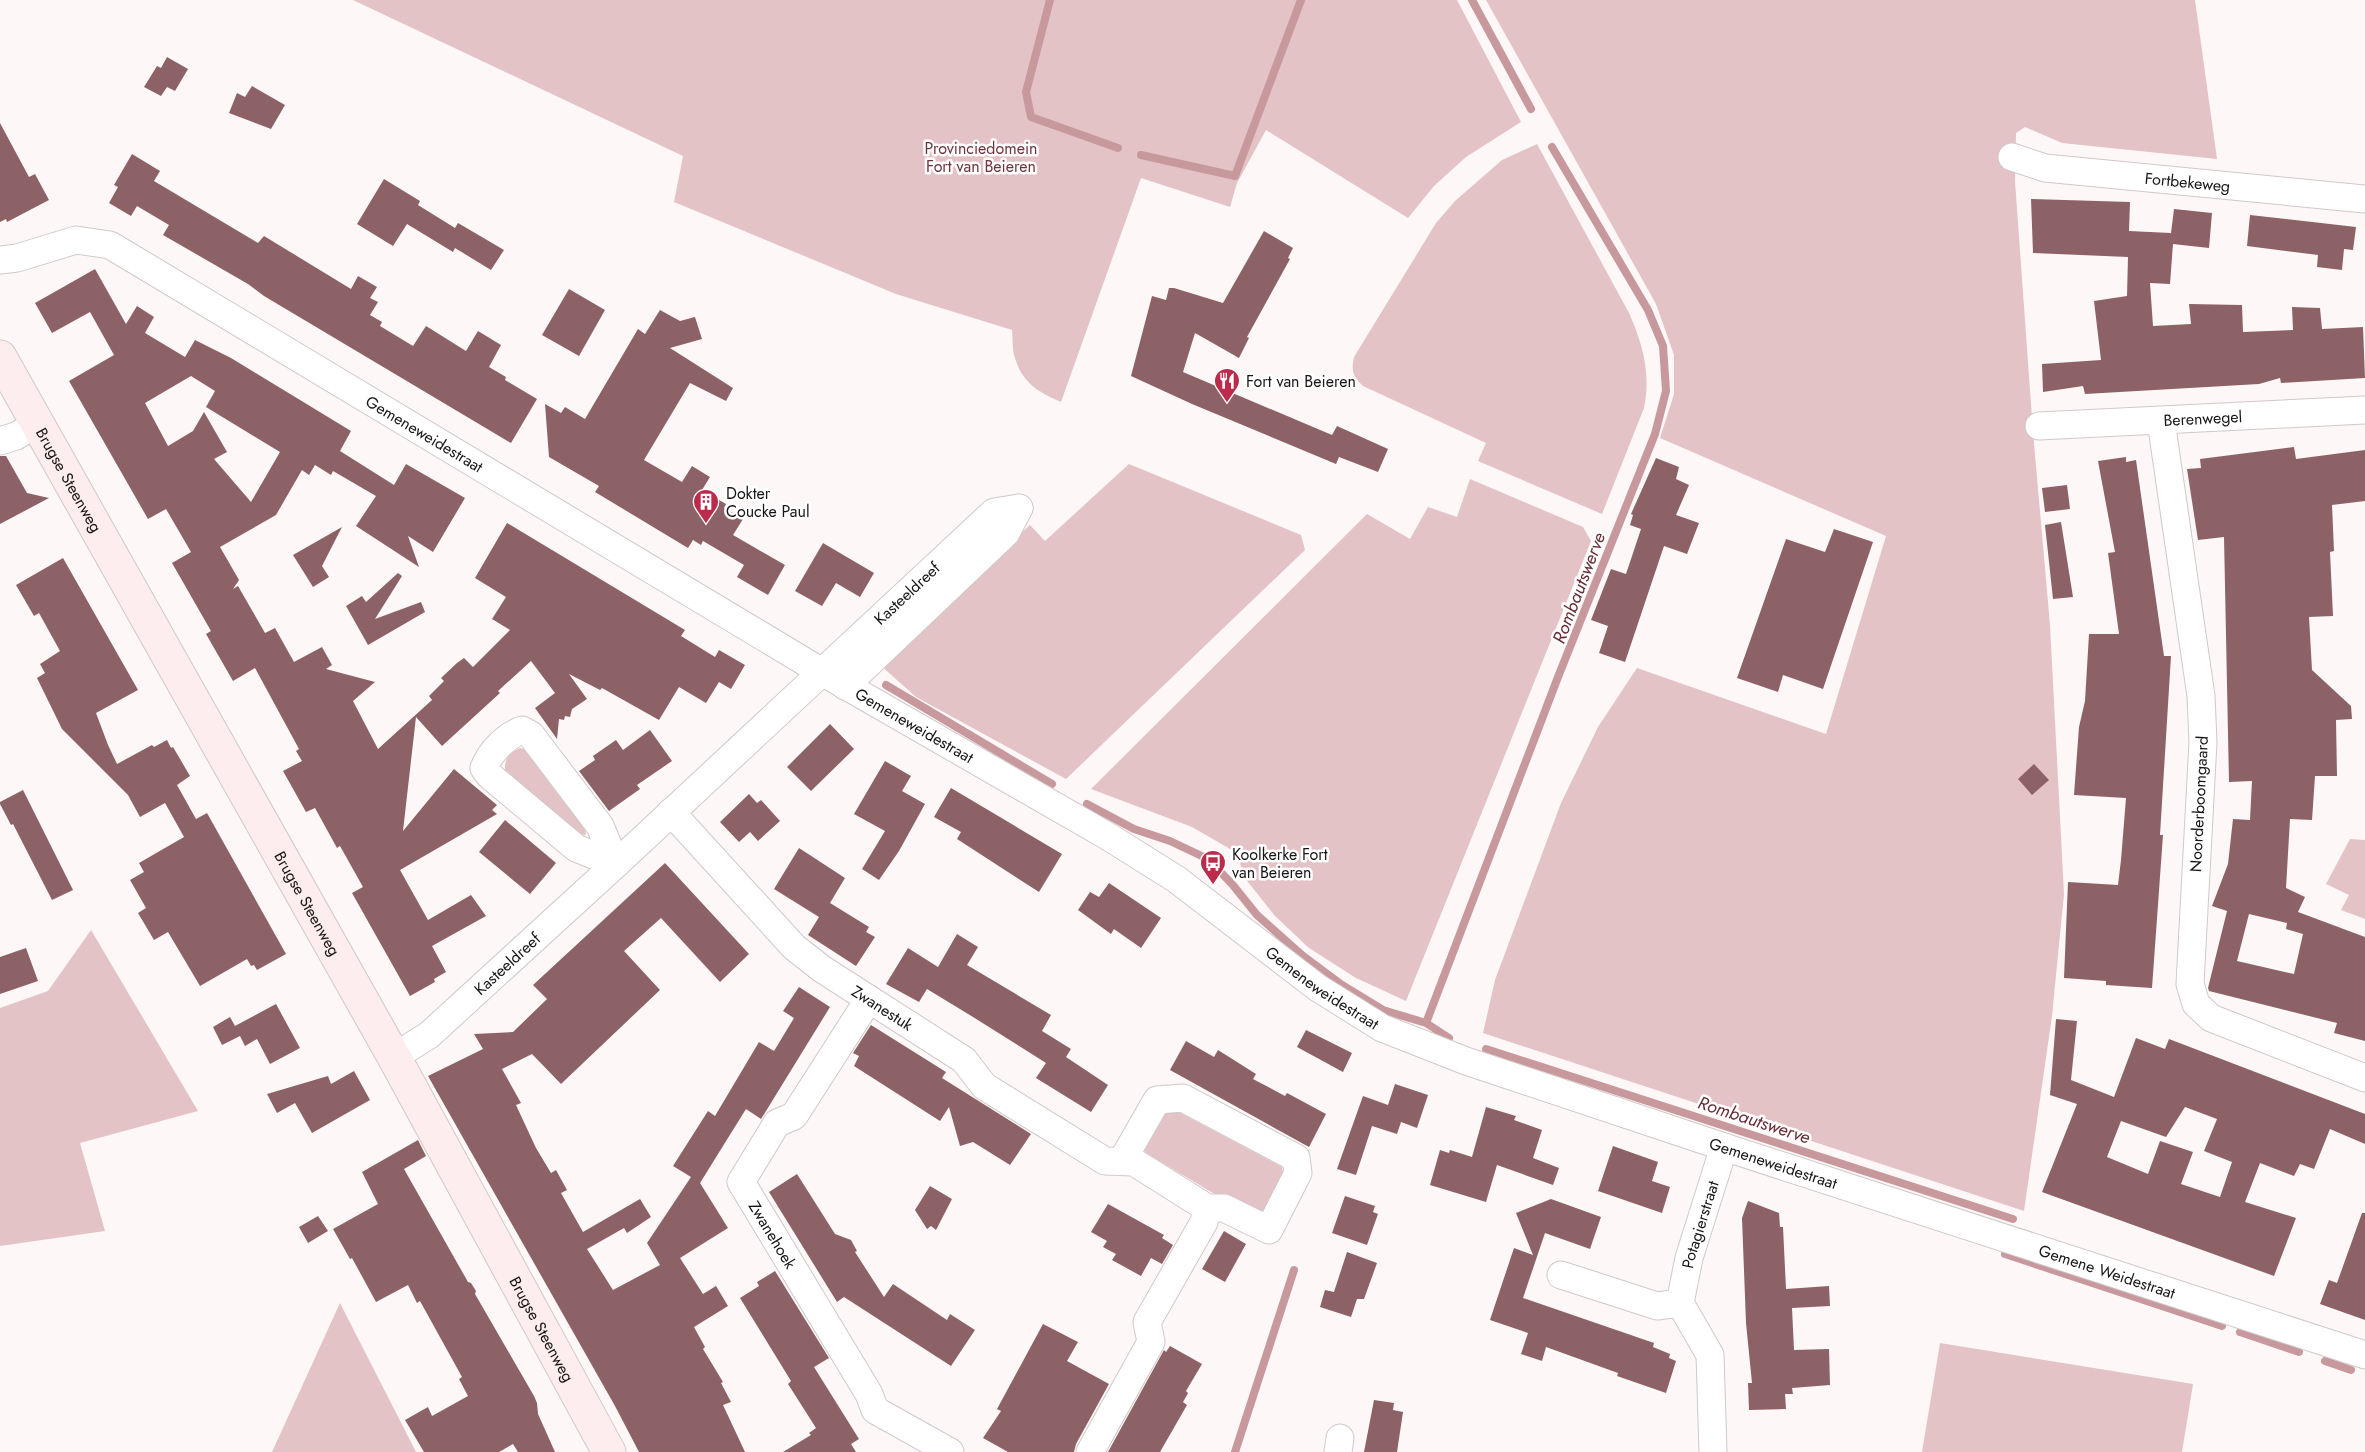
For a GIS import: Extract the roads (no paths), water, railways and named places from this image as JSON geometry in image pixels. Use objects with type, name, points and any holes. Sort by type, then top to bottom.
[{"type":"main road","name":"Brugse Steenweg","points":[[0,357],[394,1057],[609,1452]]},
{"type":"street","name":"Fortbekeweg","points":[[2012,157],[2044,168],[2365,199]]},
{"type":"street","name":"Gemeneweidestraat","points":[[6,264],[76,240],[110,245],[822,672]]},
{"type":"street","name":"Berenwegel","points":[[2039,426],[2365,410]]},
{"type":"street","name":"Noorderboomgaard","points":[[2161,421],[2201,696],[2203,742],[2190,984],[2196,1004],[2211,1018],[2365,1078]]},
{"type":"street","points":[[0,441],[16,436],[38,423]]},
{"type":"street","name":"Kasteeldreef","points":[[394,1057],[429,1035],[994,512],[1019,508],[1006,533],[845,686]]},
{"type":"street","points":[[822,672],[845,686]]},
{"type":"street","name":"Gemeneweidestraat","points":[[845,686],[1109,837],[1176,879],[1318,988],[1382,1028],[1466,1061],[1724,1148],[1849,1187]]},
{"type":"street","points":[[522,730],[531,735],[600,826],[616,864],[576,848],[489,776],[484,768],[488,758],[511,734],[522,730]]},
{"type":"street","name":"Zwanestuk","points":[[671,812],[794,947],[822,969],[964,1060],[984,1086],[1105,1161],[1134,1162],[1207,1208],[1224,1208],[1269,1230],[1298,1173],[1296,1158],[1183,1098],[1157,1100],[1122,1161]]},
{"type":"street","name":"Zwanehoek","points":[[869,999],[794,1116],[777,1123],[741,1182],[869,1394],[875,1410],[950,1452]]},
{"type":"street","name":"Potagierstraat","points":[[1680,1303],[1689,1258],[1724,1148]]},
{"type":"street","name":"Gemene Weidestraat","points":[[1849,1187],[2244,1318],[2317,1338],[2365,1355]]},
{"type":"street","points":[[1090,1452],[1151,1342],[1147,1322],[1204,1222],[1207,1208]]},
{"type":"street","points":[[1561,1275],[1658,1306],[1680,1303],[1710,1355],[1713,1452]]},
{"type":"waterway","points":[[1050,0],[1026,92],[1031,117],[1118,148]]},
{"type":"waterway","points":[[1141,155],[1235,176],[1301,0]]},
{"type":"waterway","name":"Rombautswerve","points":[[1472,0],[1531,109]]},
{"type":"waterway","name":"Rombautswerve","points":[[1449,1038],[1426,1023],[1558,677],[1655,434],[1666,391],[1663,346],[1648,310],[1552,147]]},
{"type":"waterway","points":[[886,685],[1052,784]]},
{"type":"waterway","points":[[1087,804],[1134,829],[1170,841],[1208,859],[1257,915],[1303,956],[1342,985],[1383,1010],[1426,1023]]},
{"type":"waterway","name":"Rombautswerve","points":[[1486,1049],[2013,1219]]},
{"type":"waterway","name":"Rombautswerve","points":[[2005,1254],[2222,1326]]},
{"type":"waterway","points":[[1235,1452],[1294,1270]]},
{"type":"waterway","name":"Rombautswerve","points":[[2240,1332],[2299,1352]]},
{"type":"waterway","name":"Rombautswerve","points":[[2325,1361],[2351,1370]]},
{"type":"place","name":"Fort van Beieren","points":[[1227,404]]},
{"type":"place","name":"Dokter Coucke Paul","points":[[706,525]]},
{"type":"place","name":"Koolkerke Fort van Beieren","points":[[1213,886]]},
{"type":"park label","name":"Provinciedomein Fort van Beieren","points":[[981,157]]}]
